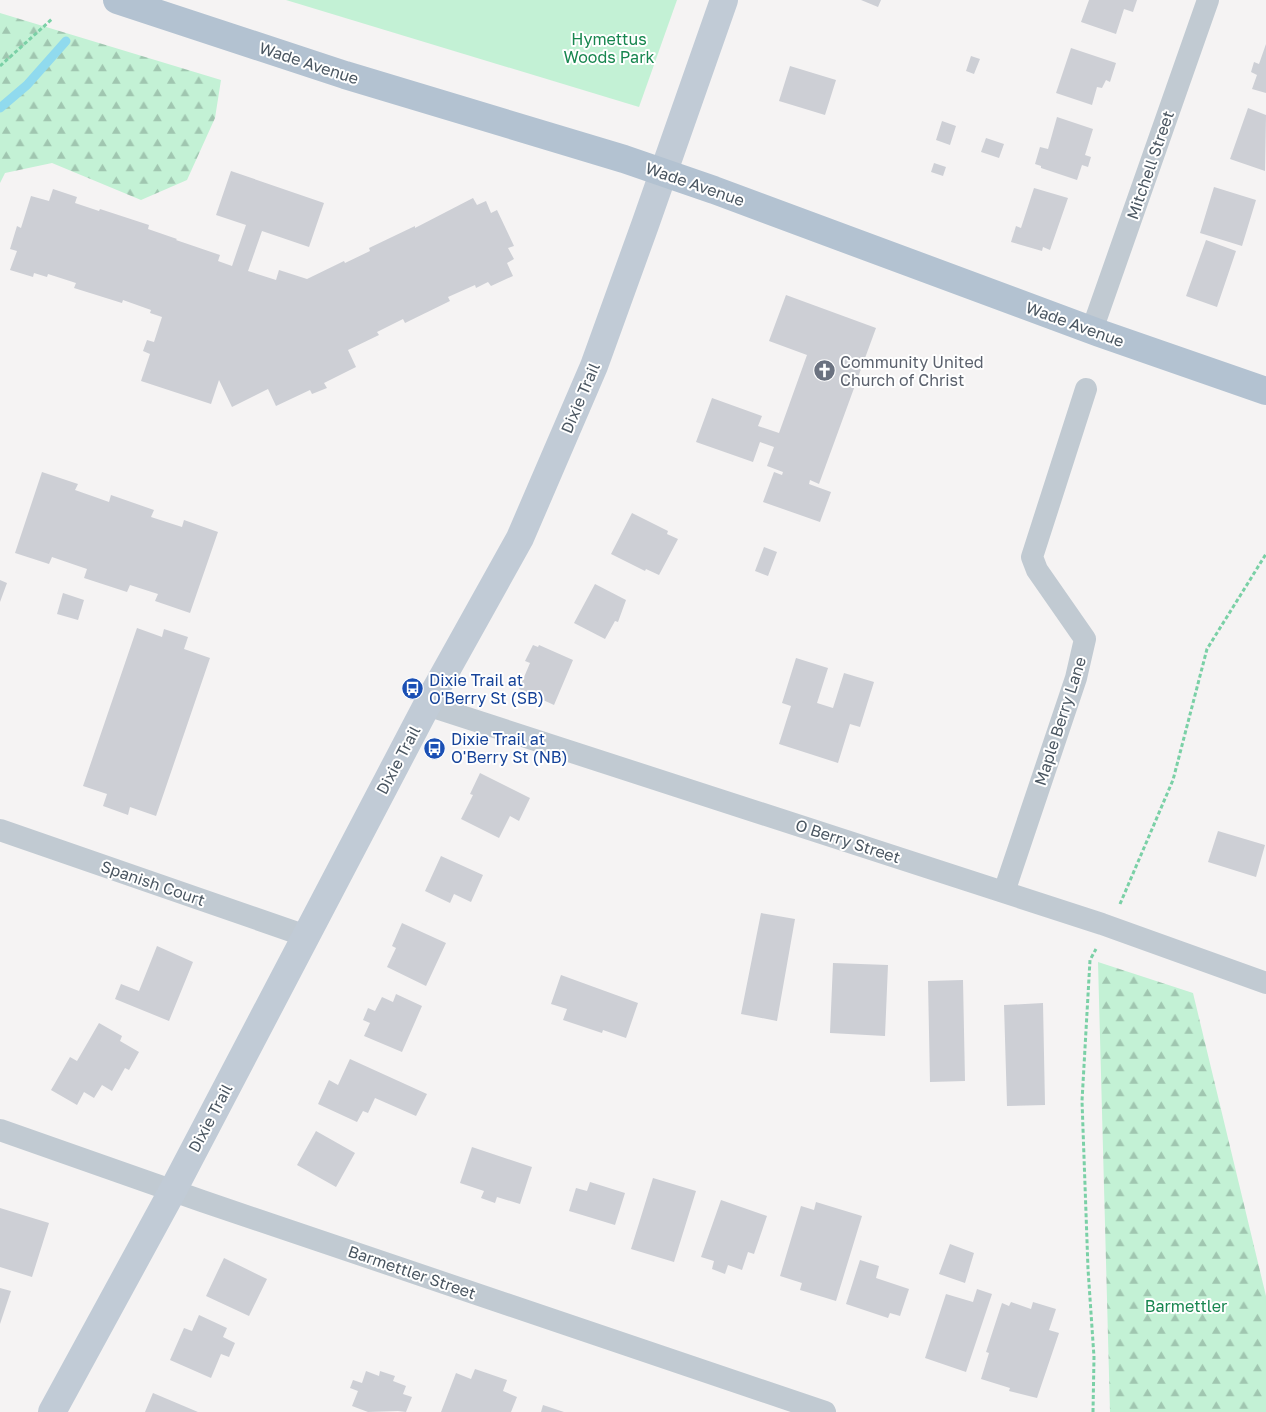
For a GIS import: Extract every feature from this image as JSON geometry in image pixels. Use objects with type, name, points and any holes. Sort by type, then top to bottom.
[{"type":"main road","name":"Wade Avenue","points":[[117,0],[345,75],[605,153],[1092,330],[1266,391]]},
{"type":"main road","name":"Dixie Trail","points":[[52,1412],[173,1190],[427,705],[520,538],[594,366],[724,0]]},
{"type":"street","name":"Mitchell Street","points":[[1092,330],[1208,0]]},
{"type":"street","name":"Maple Berry Lane","points":[[1004,892],[1076,678],[1085,640],[1037,570],[1032,556],[1086,389]]},
{"type":"street","name":"O Berry Street","points":[[427,705],[1110,927],[1266,983]]},
{"type":"street","name":"Spanish Court","points":[[0,830],[306,936]]},
{"type":"street","name":"Barmettler Street","points":[[0,1130],[825,1412]]},
{"type":"path","points":[[0,66],[52,19]]},
{"type":"path","points":[[1093,1412],[1094,1357],[1088,1269],[1082,1101],[1090,960],[1110,927],[1173,780],[1207,649],[1266,554]]},
{"type":"green space","name":"Hymettus Woods Park","points":[[286,0],[677,0],[639,107]]},
{"type":"green space","points":[[0,13],[221,80],[215,118],[187,180],[141,200],[52,163],[5,173],[0,183]]},
{"type":"green space","name":"Barmettler","points":[[1098,962],[1193,993],[1266,1296],[1266,1412],[1110,1412]]},
{"type":"building","points":[[861,0],[881,0],[878,7]]},
{"type":"building","points":[[1089,0],[1137,0],[1133,12],[1124,9],[1116,34],[1081,22]]},
{"type":"building","points":[[1266,44],[1266,93],[1252,89],[1257,75],[1251,72],[1254,62],[1259,64]]},
{"type":"building","points":[[1071,48],[1116,63],[1110,82],[1106,80],[1102,88],[1097,87],[1092,105],[1056,93]]},
{"type":"building","points":[[971,56],[980,59],[974,74],[966,71]]},
{"type":"building","points":[[790,66],[836,80],[825,115],[779,101]]},
{"type":"building","points":[[1248,108],[1266,115],[1265,171],[1230,159]]},
{"type":"building","points":[[1057,117],[1093,129],[1085,155],[1091,157],[1088,167],[1082,165],[1077,180],[1041,168],[1041,166],[1035,164],[1040,147],[1048,149]]},
{"type":"building","points":[[942,121],[956,126],[950,145],[936,140]]},
{"type":"building","points":[[986,138],[1004,144],[999,158],[981,152]]},
{"type":"building","points":[[934,163],[946,167],[943,176],[931,172]]},
{"type":"building","points":[[231,171],[324,203],[309,247],[262,231],[248,271],[276,280],[279,270],[307,279],[370,251],[369,248],[415,226],[415,228],[473,198],[477,205],[486,201],[491,213],[497,210],[514,246],[508,248],[514,259],[507,263],[513,276],[491,286],[488,282],[476,288],[475,285],[448,297],[450,301],[405,323],[403,319],[377,332],[379,335],[348,350],[356,367],[324,383],[327,388],[312,394],[310,390],[276,406],[268,389],[232,407],[219,380],[211,404],[141,381],[150,354],[143,351],[147,340],[154,342],[162,317],[150,313],[151,310],[123,300],[122,303],[74,288],[76,283],[48,274],[47,277],[34,273],[33,277],[10,270],[17,251],[10,249],[17,226],[21,228],[31,196],[49,201],[53,189],[77,197],[75,203],[149,225],[148,229],[220,255],[218,261],[232,266],[246,225],[216,215]]},
{"type":"building","points":[[1214,187],[1256,200],[1242,246],[1200,233]]},
{"type":"building","points":[[1034,188],[1068,198],[1050,250],[1043,247],[1042,251],[1011,242],[1016,226],[1021,228]]},
{"type":"building","points":[[1206,240],[1236,251],[1217,307],[1186,296]]},
{"type":"building","points":[[786,295],[876,328],[819,484],[810,480],[809,484],[831,492],[820,522],[763,502],[774,472],[782,475],[783,472],[767,466],[774,447],[760,442],[753,462],[696,442],[712,398],[762,416],[758,426],[779,433],[807,355],[769,341]]},
{"type":"building","points":[[42,472],[78,484],[75,490],[109,502],[111,495],[154,510],[151,517],[182,527],[184,520],[218,532],[190,613],[155,601],[158,594],[130,585],[127,592],[84,578],[87,569],[52,557],[49,564],[15,553]]},
{"type":"building","points":[[632,513],[668,531],[667,534],[678,539],[659,575],[646,569],[645,571],[611,554]]},
{"type":"building","points":[[764,547],[777,552],[768,576],[755,571]]},
{"type":"building","points":[[0,580],[7,583],[0,602]]},
{"type":"building","points":[[595,584],[626,600],[618,622],[615,621],[605,639],[574,623]]},
{"type":"building","points":[[63,593],[84,600],[78,620],[57,614]]},
{"type":"building","points":[[137,628],[162,637],[164,629],[188,637],[184,649],[210,658],[156,816],[130,807],[128,815],[103,806],[107,794],[83,786]]},
{"type":"building","points":[[533,645],[538,647],[539,645],[573,660],[554,705],[519,689],[530,663],[525,661]]},
{"type":"building","points":[[796,658],[828,668],[817,703],[833,708],[844,673],[874,682],[860,727],[850,724],[838,763],[779,744],[791,706],[782,703]]},
{"type":"building","points":[[480,773],[530,798],[519,821],[510,816],[499,838],[461,819],[473,795],[470,794]]},
{"type":"building","points":[[1218,831],[1265,845],[1256,877],[1208,862]]},
{"type":"building","points":[[441,856],[483,875],[471,902],[454,894],[450,903],[425,891]]},
{"type":"building","points":[[761,913],[795,919],[777,1021],[741,1014]]},
{"type":"building","points":[[402,923],[446,943],[426,986],[387,967],[396,948],[392,946]]},
{"type":"building","points":[[157,946],[193,962],[169,1021],[115,999],[121,984],[139,991]]},
{"type":"building","points":[[833,963],[888,965],[885,1036],[830,1033]]},
{"type":"building","points":[[561,975],[638,1003],[626,1038],[603,1030],[602,1033],[563,1020],[567,1009],[551,1004]]},
{"type":"building","points":[[963,980],[965,1081],[930,1082],[928,981]]},
{"type":"building","points":[[396,994],[422,1006],[402,1052],[364,1036],[370,1023],[363,1020],[368,1008],[375,1011],[382,997],[393,1002]]},
{"type":"building","points":[[1043,1003],[1045,1105],[1007,1106],[1004,1005]]},
{"type":"building","points":[[99,1023],[122,1036],[120,1041],[139,1052],[129,1070],[125,1068],[112,1091],[102,1085],[94,1098],[84,1092],[77,1105],[51,1090],[70,1057],[77,1061]]},
{"type":"building","points":[[350,1059],[427,1094],[416,1116],[375,1098],[368,1113],[363,1111],[357,1122],[318,1104],[329,1080],[338,1085]]},
{"type":"building","points":[[316,1131],[355,1153],[336,1187],[297,1165]]},
{"type":"building","points":[[472,1147],[532,1167],[520,1204],[497,1197],[495,1203],[481,1198],[484,1191],[460,1183]]},
{"type":"building","points":[[653,1178],[696,1191],[674,1262],[631,1249]]},
{"type":"building","points":[[590,1182],[625,1193],[615,1225],[569,1211],[576,1188],[587,1191]]},
{"type":"building","points":[[721,1200],[767,1216],[754,1254],[748,1252],[742,1270],[728,1265],[725,1274],[712,1269],[714,1261],[701,1257]]},
{"type":"building","points":[[816,1202],[862,1216],[836,1301],[800,1290],[802,1283],[780,1276],[801,1206],[814,1210]]},
{"type":"building","points":[[0,1208],[49,1223],[32,1277],[0,1267]]},
{"type":"building","points":[[950,1244],[974,1253],[965,1283],[939,1274]]},
{"type":"building","points":[[224,1258],[267,1279],[249,1316],[206,1296]]},
{"type":"building","points":[[860,1260],[879,1266],[876,1278],[909,1289],[900,1316],[890,1313],[888,1318],[846,1304]]},
{"type":"building","points":[[0,1288],[11,1291],[0,1324]]},
{"type":"building","points":[[977,1289],[992,1294],[966,1372],[925,1358],[946,1294],[973,1302]]},
{"type":"building","points":[[1011,1302],[1031,1309],[1033,1302],[1056,1309],[1049,1330],[1059,1333],[1037,1398],[1009,1391],[1010,1388],[981,1379],[989,1353],[986,1352],[1002,1303],[1009,1306]]},
{"type":"building","points":[[199,1315],[227,1328],[223,1337],[235,1343],[229,1357],[221,1354],[211,1378],[170,1360],[184,1328],[192,1331]]},
{"type":"building","points":[[475,1369],[507,1380],[503,1391],[517,1397],[511,1412],[441,1412],[456,1373],[471,1379]]},
{"type":"building","points":[[366,1371],[379,1376],[380,1371],[395,1376],[393,1381],[406,1386],[403,1394],[412,1397],[406,1412],[368,1412],[352,1406],[358,1391],[350,1388],[353,1380],[362,1383]]},
{"type":"building","points":[[153,1393],[198,1412],[145,1412]]},
{"type":"building","points":[[543,1405],[564,1412],[541,1412]]},
{"type":"waterway","points":[[0,108],[27,85],[66,41]]},
{"type":"place","name":"Community United Church of Christ","points":[[824,371]]},
{"type":"place","name":"Dixie Trail at O'Berry St (SB)","points":[[413,689]]},
{"type":"place","name":"Dixie Trail at O'Berry St (NB)","points":[[435,748]]}]
